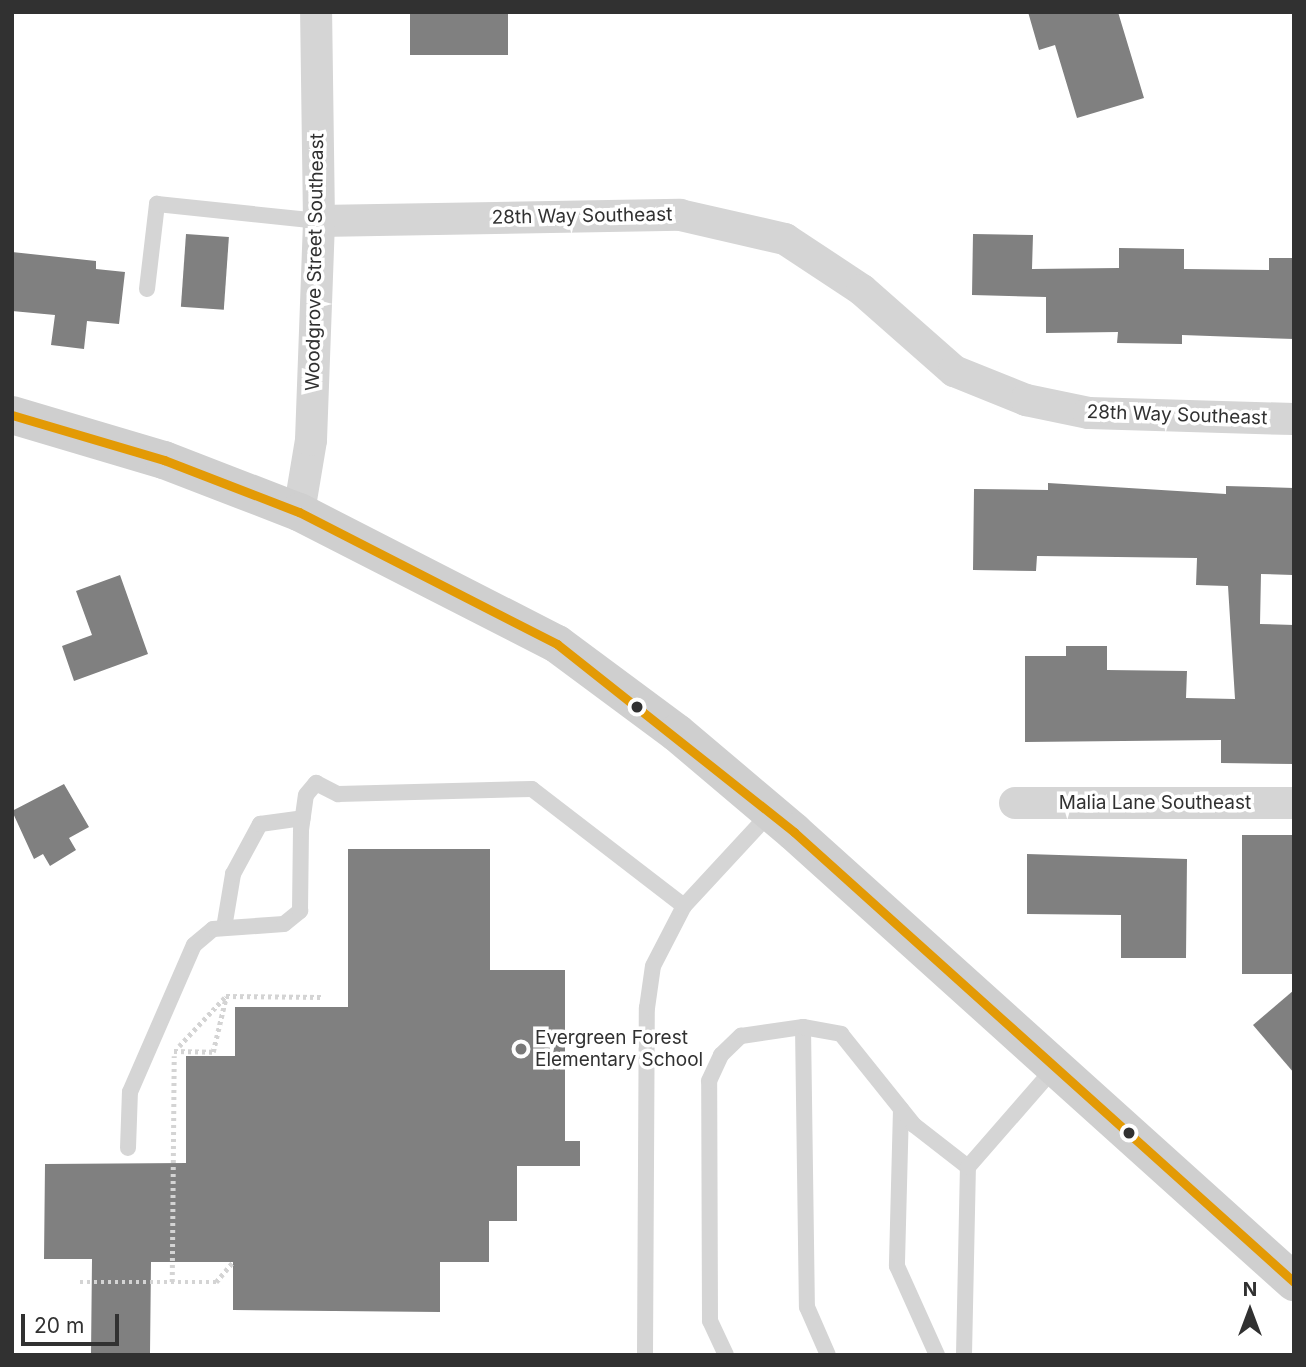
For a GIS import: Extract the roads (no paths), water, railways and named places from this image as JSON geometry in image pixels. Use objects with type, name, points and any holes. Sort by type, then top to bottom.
[{"type":"street","name":"Woodgrove Street Southeast","points":[[299,512],[311,440],[319,221],[316,12]]},
{"type":"street","name":"28th Way Southeast","points":[[319,221],[680,215],[785,239],[862,290],[954,371],[1026,400],[1089,413],[1294,419]]},
{"type":"street","points":[[12,415],[164,460],[299,512],[557,644],[771,812],[1294,1282]]},
{"type":"street","name":"Malia Lane Southeast","points":[[1015,803],[1294,803]]},
{"type":"lane","points":[[147,289],[158,204],[319,221]]},
{"type":"lane","points":[[128,1148],[130,1092],[194,945],[225,928],[284,924],[300,911],[303,818],[316,783],[338,794],[532,789],[684,906]]},
{"type":"lane","points":[[645,1355],[647,1008],[657,956],[684,906],[771,812]]},
{"type":"lane","points":[[225,928],[233,874],[260,824],[303,818]]},
{"type":"lane","points":[[726,1355],[710,1321],[709,1081],[721,1055],[741,1036],[803,1027],[841,1034],[901,1109],[968,1167]]},
{"type":"lane","points":[[803,1027],[807,1307],[828,1355]]},
{"type":"lane","points":[[964,1355],[968,1167],[1056,1066]]},
{"type":"lane","points":[[901,1109],[897,1266],[937,1355]]},
{"type":"place","name":"Evergreen Forest Elementary School","points":[[521,1049]]}]
